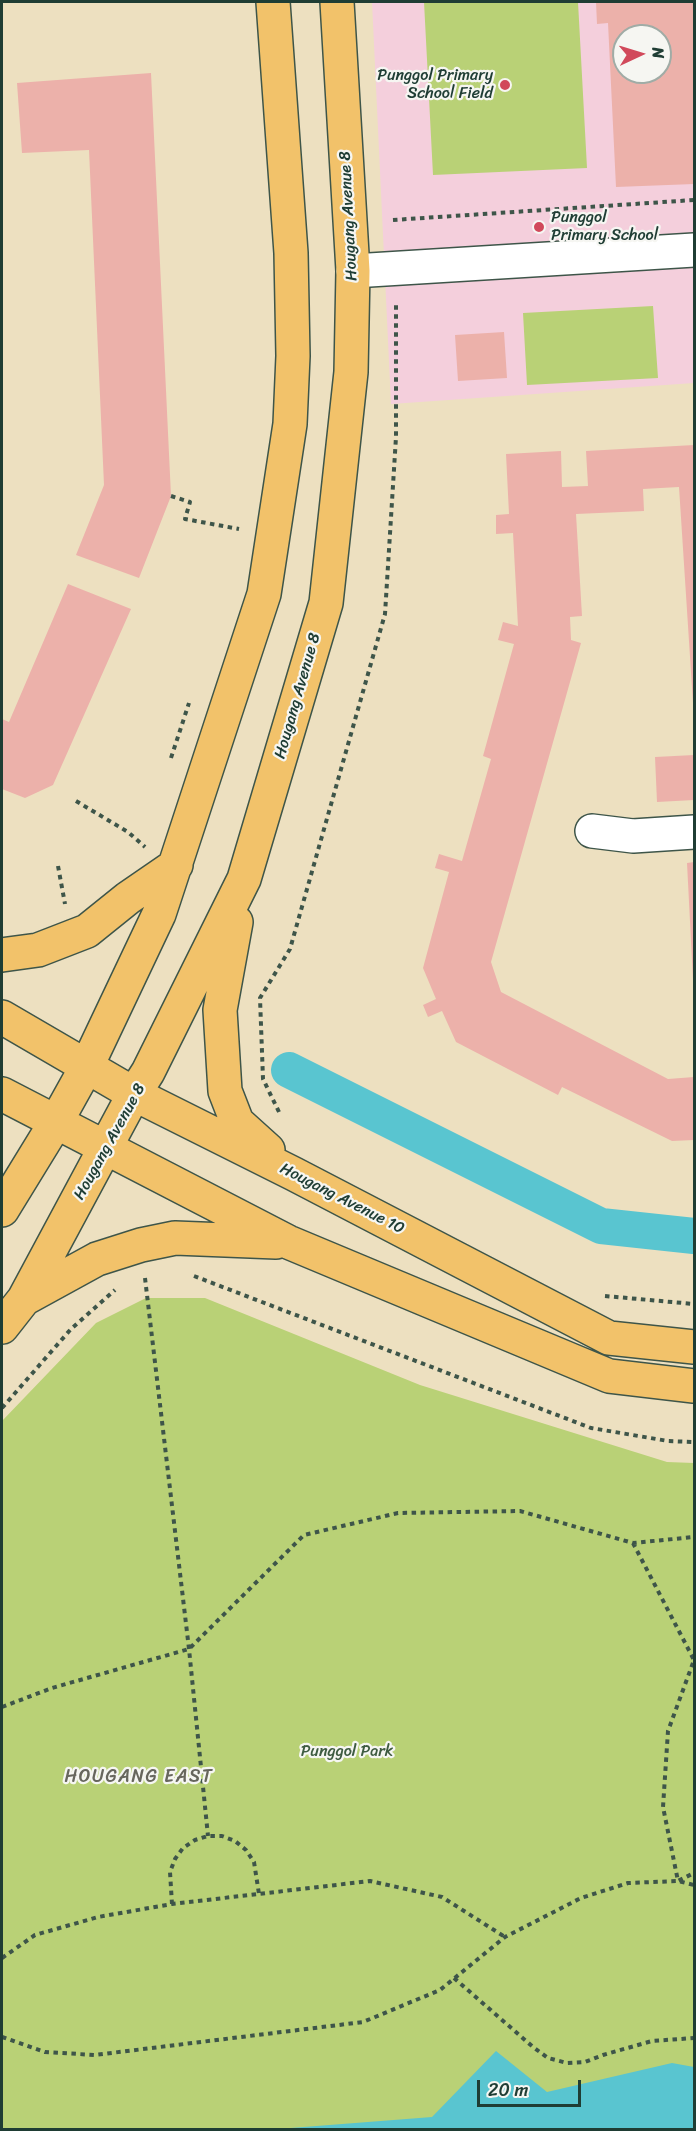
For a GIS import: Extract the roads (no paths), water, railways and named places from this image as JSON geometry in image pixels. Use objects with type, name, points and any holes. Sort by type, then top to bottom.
[{"type":"main road","points":[[2,1210],[86,1068],[159,914],[264,594],[290,424],[293,356],[291,254],[273,2]]},
{"type":"main road","name":"Hougang Avenue 8","points":[[2,1327],[24,1299],[148,1072],[244,879],[326,603],[351,372],[353,271],[337,2]]},
{"type":"main road","points":[[2,955],[38,950],[87,931],[128,898],[176,865]]},
{"type":"main road","points":[[244,879],[220,1010],[225,1091],[237,1122],[294,1174]]},
{"type":"main road","name":"Hougang Avenue 10","points":[[2,1017],[134,1094],[294,1174],[609,1338],[694,1347]]},
{"type":"main road","points":[[2,1094],[288,1242],[609,1376],[694,1386]]},
{"type":"main road","points":[[24,1299],[97,1259],[141,1245],[176,1238],[288,1242]]},
{"type":"lane","points":[[353,271],[694,250]]},
{"type":"lane","points":[[592,831],[633,836],[694,832]]},
{"type":"water","points":[[496,2051],[547,2092],[672,2063],[694,2067],[694,2129],[278,2129],[432,2117]]},
{"type":"waterway","points":[[289,1070],[601,1226],[694,1236]]},
{"type":"place","name":"Punggol Primary School Field","points":[[505,85]]},
{"type":"place","name":"Punggol Primary School","points":[[539,227]]},
{"type":"district","name":"HOUGANG EAST","points":[[139,1777]]},
{"type":"park label","name":"Punggol Park","points":[[347,1752]]}]
